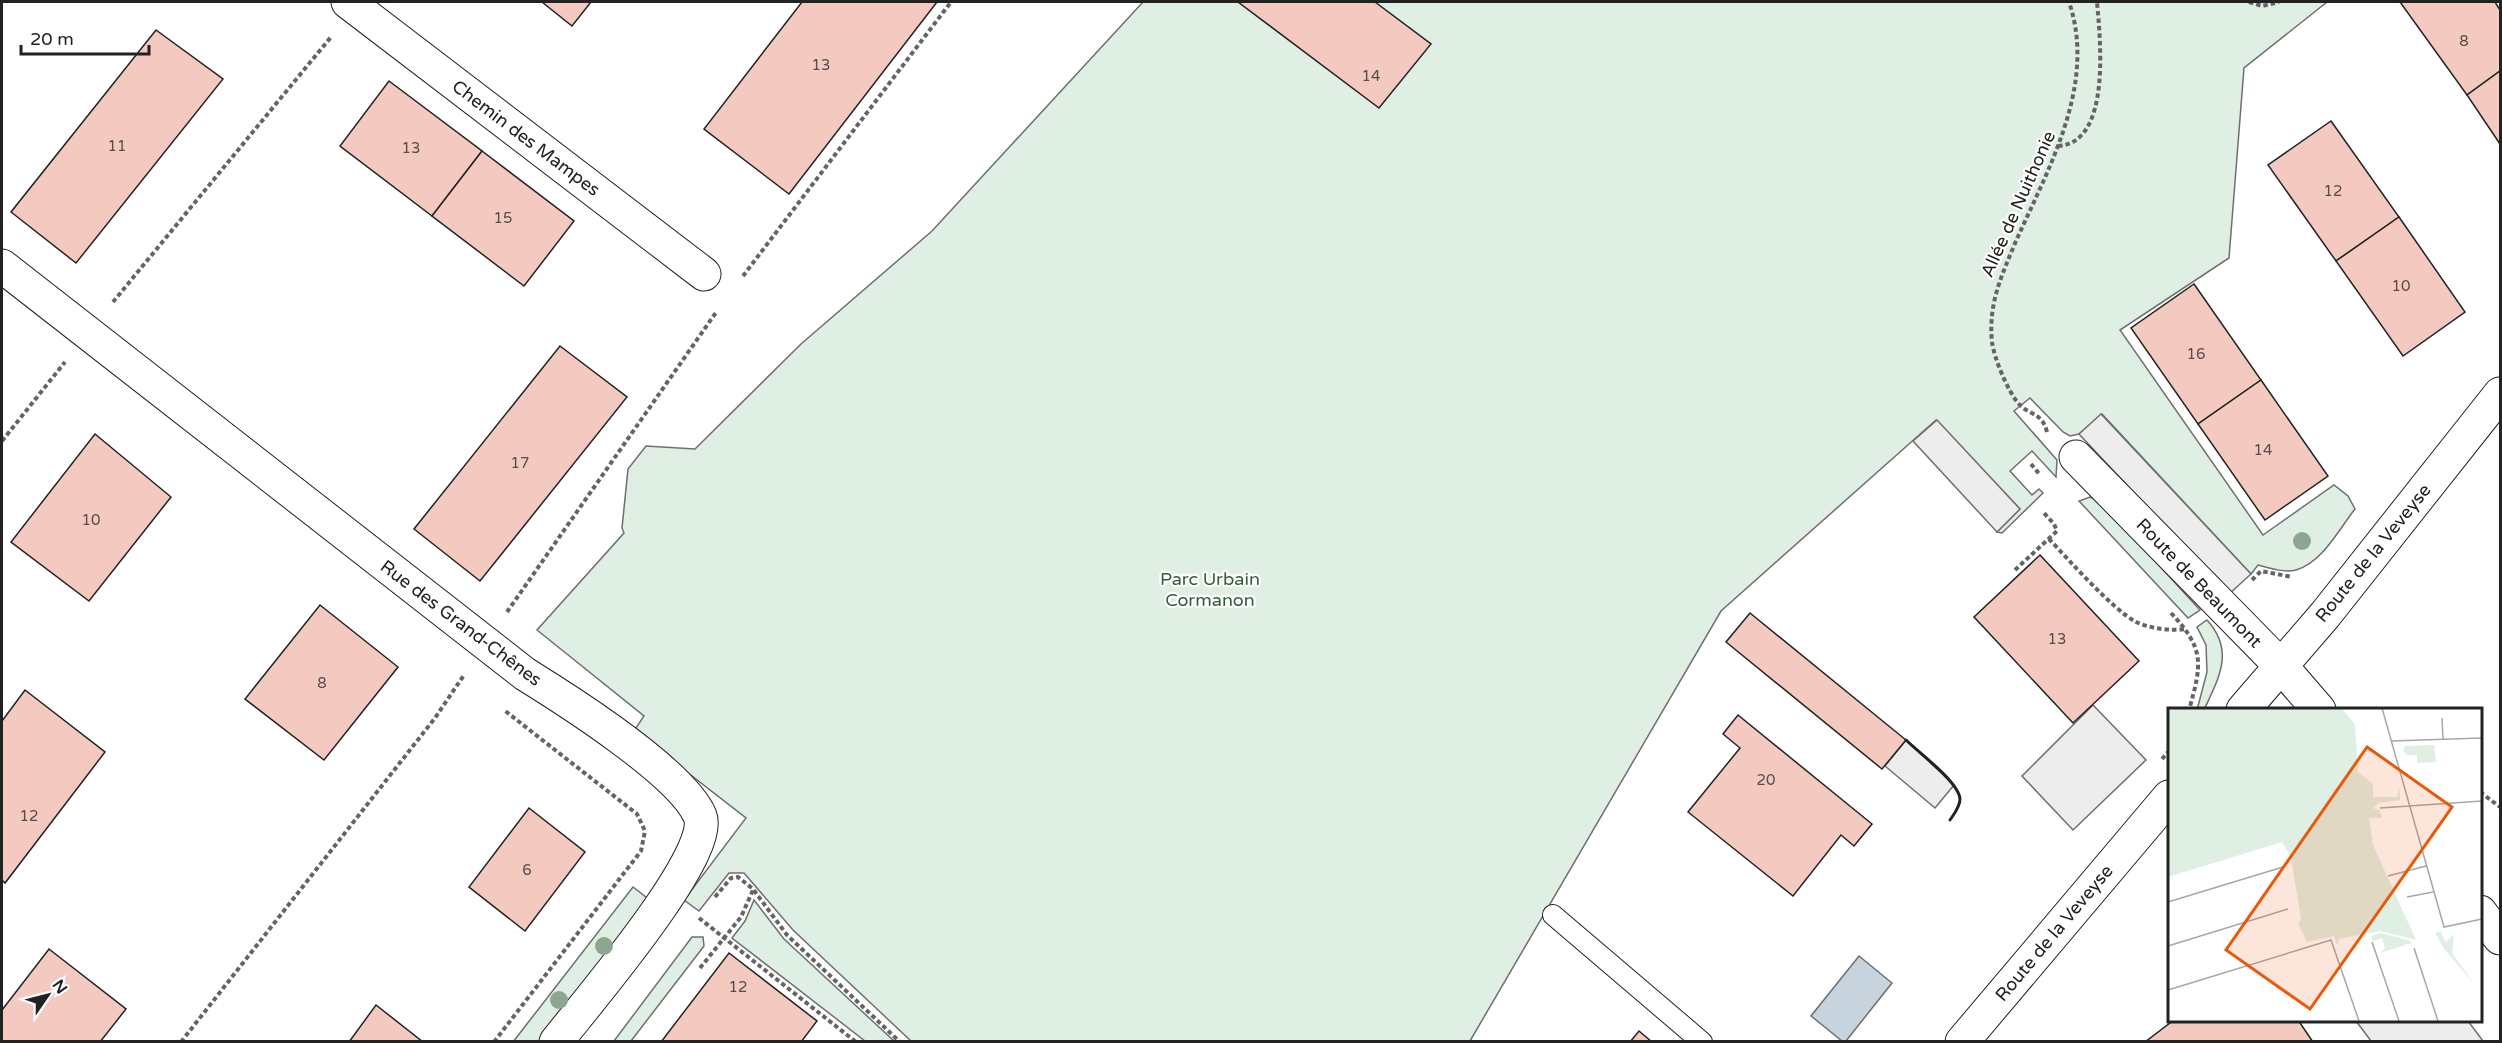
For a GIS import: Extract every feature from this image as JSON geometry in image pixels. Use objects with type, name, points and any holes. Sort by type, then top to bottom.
[{"type":"street","name":"Chemin des Mampes","points":[[351,4],[704,273]]},
{"type":"street","name":"Rue des Grand-Chênes","points":[[2,266],[525,675],[582,710],[659,770],[687,796],[701,817],[702,831],[692,859],[669,895],[556,1041]]},
{"type":"street","name":"Route de la Veveyse","points":[[2245,708],[2325,615],[2500,394]]},
{"type":"street","name":"Route de Beaumont","points":[[2076,457],[2281,666],[2317,708]]},
{"type":"street","name":"Route de la Veveyse","points":[[1962,1041],[2168,798]]},
{"type":"street","points":[[2481,913],[2500,938]]},
{"type":"lane","points":[[1553,915],[1702,1041]]},
{"type":"path","points":[[738,282],[951,2]]},
{"type":"path","name":"Allée de Nuithonie","points":[[2069,2],[2079,61],[2066,127],[1995,290],[1992,342],[2004,379],[2018,403],[2035,412],[2046,425],[2048,435],[2070,449],[2076,457]]},
{"type":"path","points":[[2058,146],[2073,143],[2087,128],[2096,106],[2101,51],[2097,2]]},
{"type":"path","points":[[2249,2],[2262,6],[2279,2]]},
{"type":"path","points":[[2,441],[351,4]]},
{"type":"path","points":[[181,1041],[435,718],[724,301]]},
{"type":"path","points":[[2031,464],[2046,481]]},
{"type":"path","points":[[2014,570],[2057,531],[2044,513]]},
{"type":"path","points":[[2049,538],[2063,553]]},
{"type":"path","points":[[2163,605],[2186,630],[2197,647],[2198,670],[2189,708]]},
{"type":"path","points":[[463,677],[471,684]]},
{"type":"path","points":[[494,1041],[641,850],[645,831],[637,814],[498,705]]},
{"type":"path","points":[[2481,793],[2500,807]]},
{"type":"path","points":[[711,902],[730,878],[738,877],[753,890],[787,935],[900,1041]]},
{"type":"path","points":[[700,968],[741,917],[753,890]]},
{"type":"path","points":[[698,918],[705,910]]},
{"type":"path","points":[[705,923],[856,1041]]},
{"type":"green space","name":"Parc Urbain Cormanon","points":[[1143,2],[2327,2],[2244,68],[2229,258],[2120,330],[2263,535],[2334,485],[2348,496],[2355,509],[2322,553],[2305,566],[2287,571],[2258,565],[2251,574],[2102,414],[2079,434],[2070,436],[2063,432],[2030,398],[2014,411],[2057,460],[2056,477],[2032,451],[2010,471],[2032,495],[2039,489],[2043,493],[2002,533],[1997,532],[2020,509],[1936,420],[1721,611],[1470,1041],[911,1041],[793,930],[744,873],[729,873],[699,911],[684,900],[746,818],[634,731],[644,716],[537,630],[624,533],[622,528],[628,469],[646,446],[695,449],[801,344],[932,231]]},
{"type":"green space","points":[[2090,497],[2101,502],[2200,610],[2188,618],[2079,501]]},
{"type":"green space","points":[[2207,620],[2216,631],[2222,653],[2219,675],[2205,708],[2198,708],[2207,672],[2206,645],[2197,627]]},
{"type":"green space","points":[[633,887],[651,901],[541,1041],[513,1042]]},
{"type":"green space","points":[[754,900],[784,939],[894,1041],[865,1041],[732,938],[745,921]]},
{"type":"green space","points":[[692,937],[703,937],[704,946],[631,1041],[614,1041]]},
{"type":"shaded area","points":[[2101,414],[2251,574],[2229,594],[2079,434]]},
{"type":"shaded area","points":[[1937,420],[2020,509],[1997,532],[1913,441]]},
{"type":"shaded area","points":[[2093,705],[2146,760],[2073,830],[2022,776]]},
{"type":"shaded area","points":[[1906,740],[1954,785],[1935,808],[1885,766]]},
{"type":"shaded area","points":[[1859,956],[1892,983],[1846,1041],[1842,1041],[1811,1016]]},
{"type":"shaded area","points":[[2357,1022],[2469,1022],[2483,1041],[2371,1041]]},
{"type":"building","points":[[542,2],[591,2],[572,26]]},
{"type":"building","points":[[802,2],[937,2],[789,194],[704,129]]},
{"type":"building","points":[[1238,2],[1375,2],[1431,44],[1379,108]]},
{"type":"building","points":[[2400,2],[2495,2],[2500,10],[2500,71],[2467,95]]},
{"type":"building","points":[[156,30],[223,79],[76,263],[11,212]]},
{"type":"building","points":[[2500,71],[2500,144],[2467,95]]},
{"type":"building","points":[[389,81],[482,151],[432,216],[340,146]]},
{"type":"building","points":[[2331,121],[2399,217],[2336,261],[2268,165]]},
{"type":"building","points":[[482,151],[574,221],[524,286],[432,216]]},
{"type":"building","points":[[2399,217],[2465,312],[2403,356],[2336,261]]},
{"type":"building","points":[[2194,284],[2261,380],[2198,424],[2131,328]]},
{"type":"building","points":[[560,346],[627,397],[480,581],[414,529]]},
{"type":"building","points":[[2261,380],[2328,476],[2265,520],[2198,424]]},
{"type":"building","points":[[95,434],[171,497],[89,601],[11,542]]},
{"type":"building","points":[[2040,555],[2139,661],[2073,723],[1974,617]]},
{"type":"building","points":[[320,605],[398,667],[324,760],[245,699]]},
{"type":"building","points":[[1750,613],[1906,740],[1882,769],[1726,642]]},
{"type":"building","points":[[25,690],[105,752],[5,883],[2,880],[2,721]]},
{"type":"building","points":[[1738,715],[1872,824],[1854,846],[1841,835],[1793,896],[1688,812],[1740,748],[1723,734]]},
{"type":"building","points":[[529,808],[585,852],[525,931],[469,887]]},
{"type":"building","points":[[49,949],[126,1009],[100,1042],[2,1042],[2,1010]]},
{"type":"building","points":[[729,953],[817,1021],[801,1042],[661,1042]]},
{"type":"building","points":[[376,1005],[423,1042],[349,1042]]},
{"type":"building","points":[[2171,1022],[2299,1022],[2313,1042],[2145,1042]]},
{"type":"building","points":[[1639,1031],[1652,1042],[1630,1042]]},
{"type":"wall","points":[[1906,740],[1946,776],[1958,792],[1959,805],[1950,820]]}]
